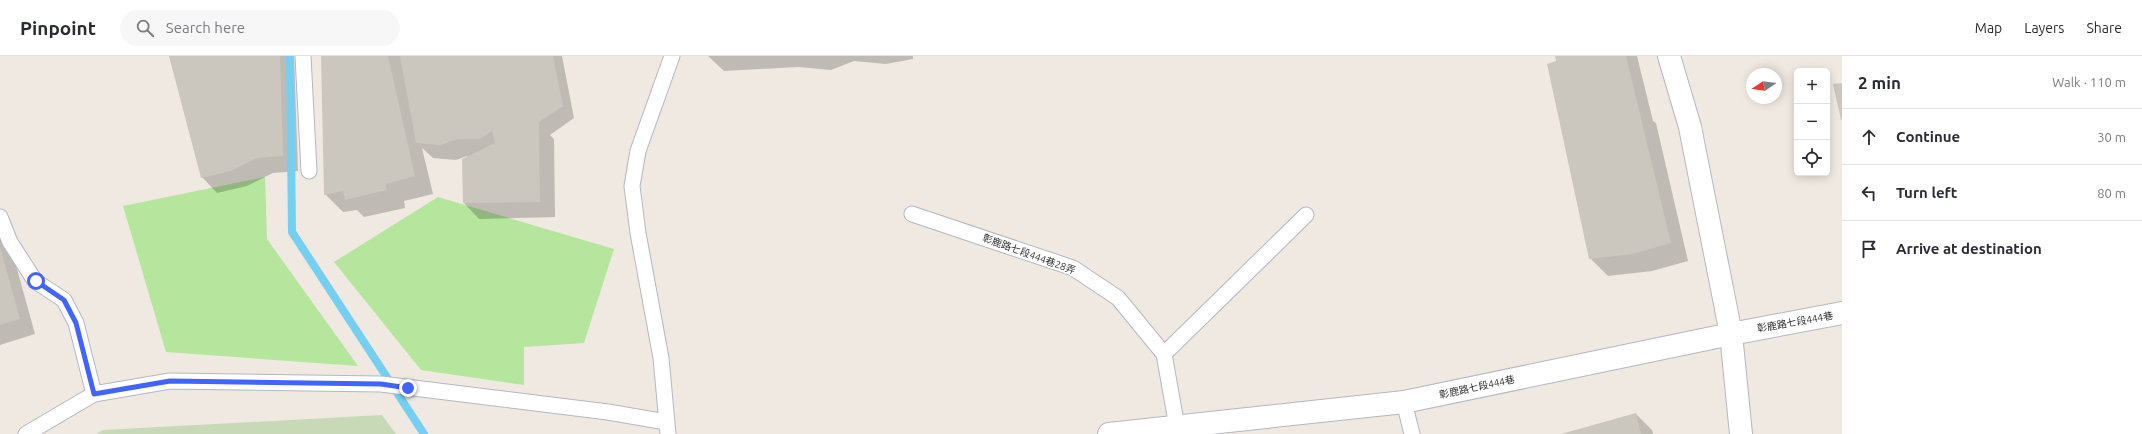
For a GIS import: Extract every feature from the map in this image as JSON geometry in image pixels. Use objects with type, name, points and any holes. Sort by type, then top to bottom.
[{"type":"street","points":[[1669,56],[1690,127],[1731,334],[1741,434]]},
{"type":"street","name":"彰鹿路七段444巷","points":[[1109,434],[1404,402],[1731,334],[1842,313]]},
{"type":"lane","points":[[302,56],[309,171]]},
{"type":"lane","points":[[26,434],[94,394],[170,381],[381,384],[608,412],[667,428],[661,358],[638,233],[632,186],[638,151],[672,56]]},
{"type":"lane","name":"彰鹿路七段444巷28弄","points":[[912,214],[1073,268],[1118,298],[1164,354],[1177,427]]},
{"type":"lane","points":[[1164,354],[1306,215]]},
{"type":"lane","points":[[0,217],[10,242],[36,281],[64,300],[76,323],[94,394]]},
{"type":"lane","points":[[1404,402],[1412,434]]},
{"type":"green space","points":[[265,177],[267,239],[358,366],[166,352],[123,206]]},
{"type":"green space","points":[[438,197],[614,249],[584,343],[524,347],[524,385],[421,370],[334,262]]},
{"type":"green space","points":[[382,415],[396,434],[96,434],[103,430]]},
{"type":"building","points":[[169,56],[280,56],[283,156],[257,158],[231,171],[201,178]]},
{"type":"building","points":[[321,56],[388,56],[415,176],[386,184],[387,190],[345,200],[343,191],[324,195]]},
{"type":"building","points":[[400,56],[553,56],[563,106],[539,122],[540,202],[463,203],[462,159],[495,143],[492,131],[480,139],[458,139],[440,145],[416,143]]},
{"type":"building","points":[[1555,56],[1626,56],[1671,243],[1633,254],[1589,259],[1547,64],[1556,61]]},
{"type":"building","points":[[1842,83],[1842,120],[1841,120],[1833,84]]},
{"type":"building","points":[[0,247],[20,319],[0,325]]},
{"type":"building","points":[[1636,413],[1641,434],[1561,434]]},
{"type":"waterway","points":[[290,56],[292,232],[424,434]]},
{"type":"route","points":[[36,281],[64,300],[76,323],[94,394],[170,381],[381,384],[408,388]]}]
